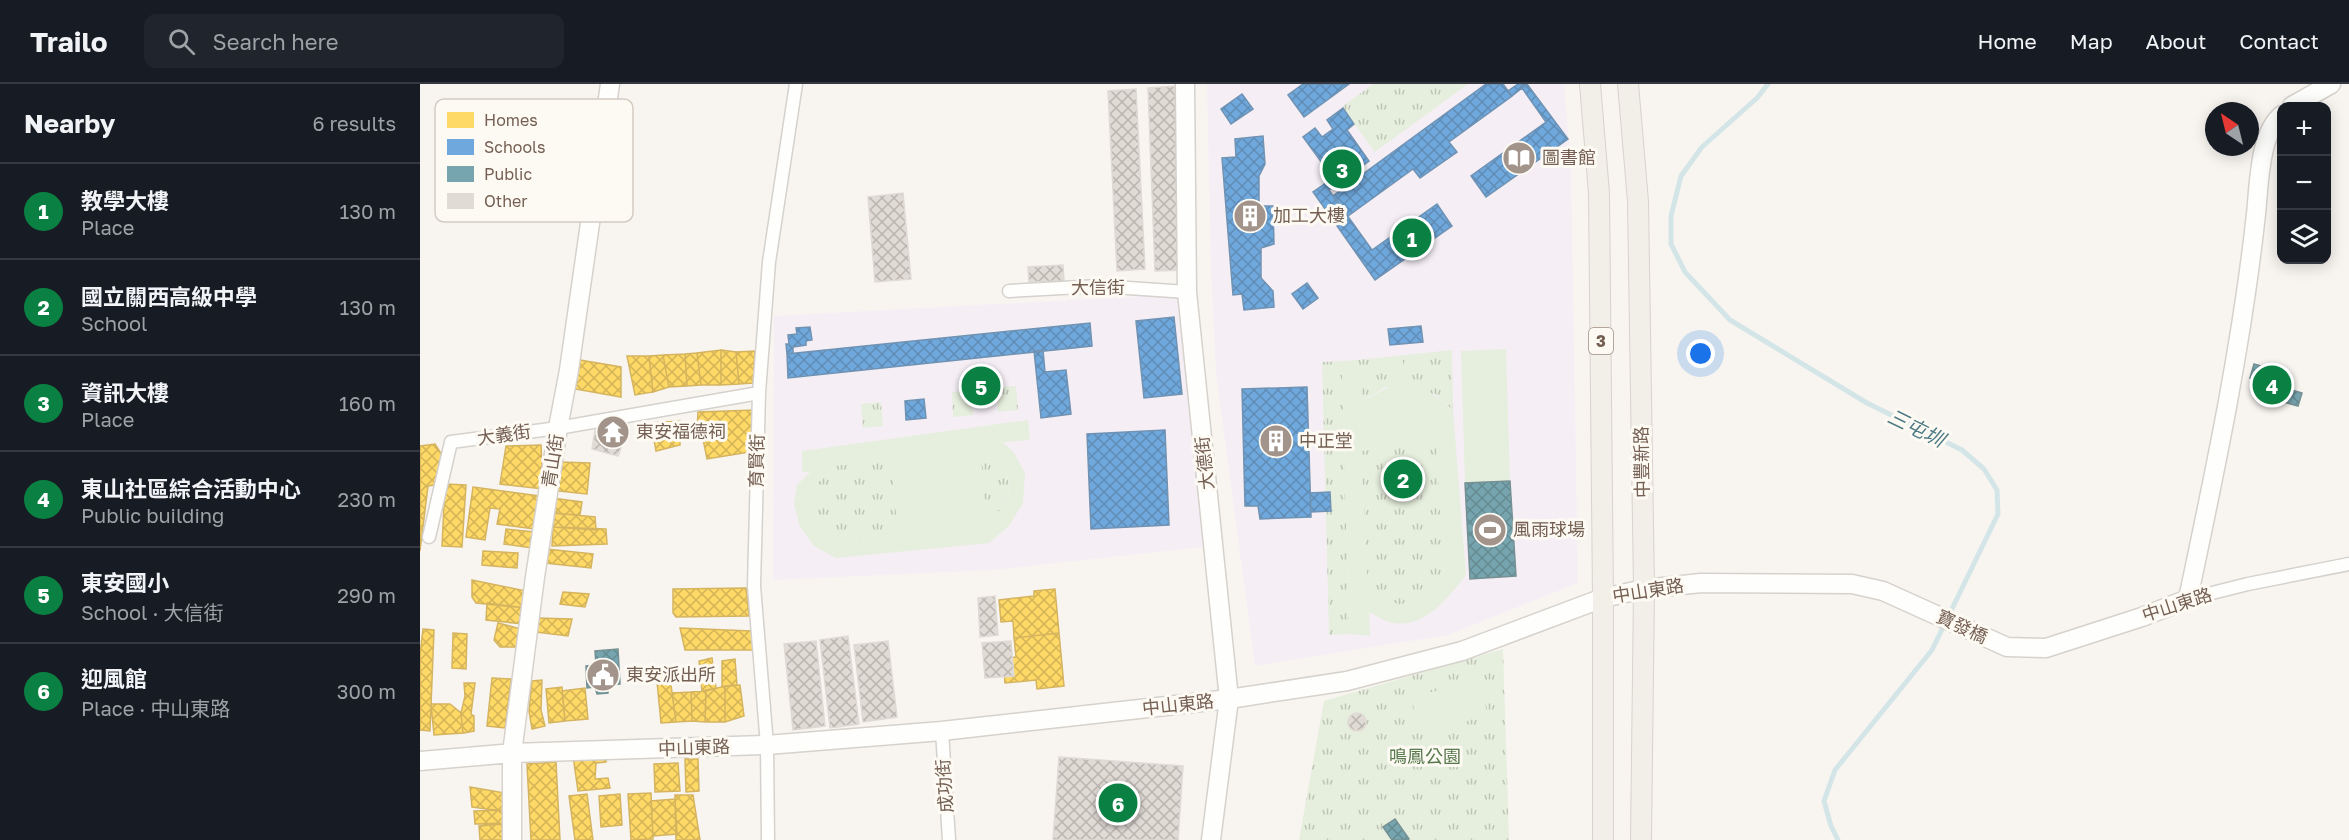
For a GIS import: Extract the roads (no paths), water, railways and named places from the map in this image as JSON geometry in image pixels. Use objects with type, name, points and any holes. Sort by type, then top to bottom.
[{"type":"main road","name":"3","points":[[1590,84],[1599,193],[1604,598],[1603,840]]},
{"type":"main road","name":"中豐新路","points":[[1628,84],[1638,201],[1644,589],[1641,840]]},
{"type":"street","name":"青山街","points":[[608,99],[610,84]]},
{"type":"street","name":"育賢街","points":[[768,840],[767,745],[754,586],[759,393],[769,262],[796,84]]},
{"type":"street","name":"大德街","points":[[1185,84],[1187,292],[1229,699],[1211,840]]},
{"type":"street","points":[[2299,102],[2331,84]]},
{"type":"street","points":[[2188,599],[2229,406],[2249,278],[2262,160],[2268,136],[2277,119]]},
{"type":"street","name":"青山街","points":[[512,840],[512,753],[533,588],[569,370],[590,222]]},
{"type":"street","name":"大信街","points":[[1009,291],[1099,286],[1187,292]]},
{"type":"street","name":"大義街","points":[[429,537],[451,442],[558,428],[759,393]]},
{"type":"street","name":"中山東路","points":[[2007,647],[2046,648],[2142,617],[2188,599],[2248,584],[2349,564]]},
{"type":"street","name":"中山東路","points":[[420,760],[512,753],[767,745],[942,731],[1229,699],[1347,681],[1462,651],[1604,598],[1644,589],[1701,583],[1852,584],[1883,591],[1918,606]]},
{"type":"street","name":"寶發橋","points":[[1918,606],[2007,647]]},
{"type":"street","name":"成功街","points":[[942,731],[949,840]]},
{"type":"waterway","name":"三屯圳","points":[[1768,84],[1757,98],[1702,147],[1681,176],[1671,216],[1671,244],[1685,272],[1730,320],[1867,403],[1962,450],[1984,469],[1997,490],[1998,514],[1932,650],[1835,770],[1824,801],[1831,826],[1838,840]]},
{"type":"place","name":"圖書館","points":[[1519,158]]},
{"type":"place","name":"資訊大樓","points":[[1342,169]]},
{"type":"place","name":"加工大樓","points":[[1250,216]]},
{"type":"place","name":"教學大樓","points":[[1412,238]]},
{"type":"place","name":"東山社區綜合活動中心","points":[[2272,385]]},
{"type":"place","name":"東安國小","points":[[981,386]]},
{"type":"place","name":"東安福德祠","points":[[613,432]]},
{"type":"place","name":"中正堂","points":[[1276,441]]},
{"type":"place","name":"國立關西高級中學","points":[[1403,479]]},
{"type":"place","name":"風雨球場","points":[[1490,530]]},
{"type":"place","name":"東安派出所","points":[[603,675]]},
{"type":"place","name":"迎風館","points":[[1118,803]]},
{"type":"park label","name":"鳴鳳公園","points":[[1425,757]]}]
